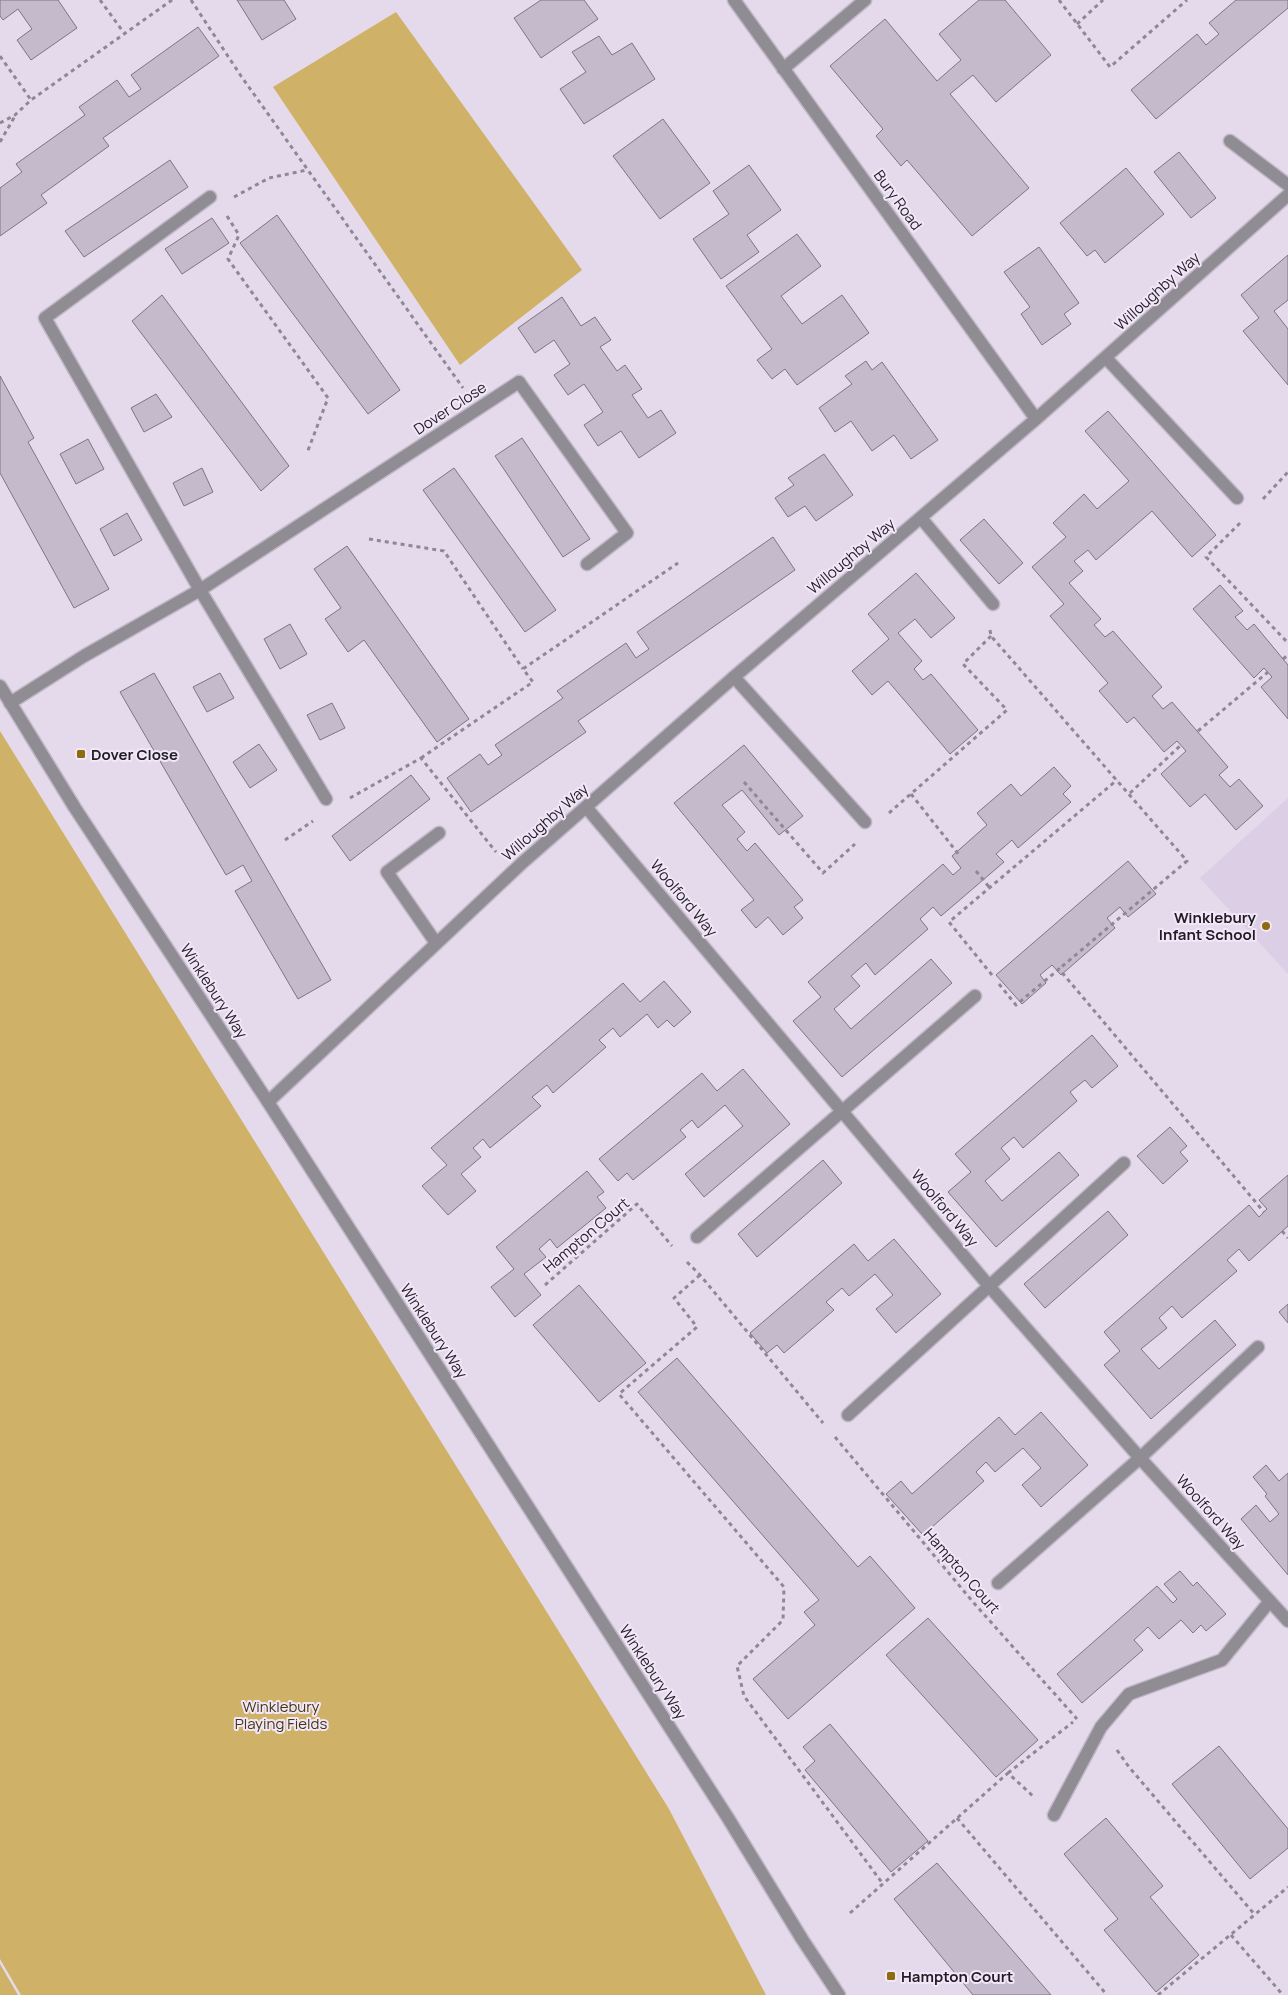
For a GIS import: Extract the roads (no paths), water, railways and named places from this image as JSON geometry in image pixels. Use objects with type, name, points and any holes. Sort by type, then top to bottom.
[{"type":"street","name":"Bury Road","points":[[734,0],[1036,420]]},
{"type":"street","points":[[783,69],[865,0]]},
{"type":"street","points":[[1230,141],[1288,185]]},
{"type":"street","name":"Willoughby Way","points":[[268,1102],[522,863],[734,678],[1036,420],[1288,195]]},
{"type":"street","points":[[215,201],[45,318],[200,590],[326,799]]},
{"type":"street","points":[[1106,358],[1238,498]]},
{"type":"street","name":"Dover Close","points":[[10,703],[84,656],[200,590],[519,382],[627,533],[587,564]]},
{"type":"street","points":[[921,518],[993,604]]},
{"type":"street","points":[[734,678],[865,822]]},
{"type":"street","name":"Winklebury Way","points":[[0,686],[75,808],[268,1102],[723,1810],[839,1995]]},
{"type":"street","name":"Woolford Way","points":[[586,807],[843,1110],[989,1286],[1140,1458],[1288,1621]]},
{"type":"street","points":[[436,942],[387,872],[439,832]]},
{"type":"street","points":[[697,1237],[975,996]]},
{"type":"street","points":[[848,1415],[1124,1163]]},
{"type":"street","points":[[998,1584],[1140,1458],[1258,1347]]},
{"type":"street","points":[[1054,1816],[1101,1727],[1129,1694],[1222,1660],[1270,1601]]},
{"type":"place","name":"Dover Close","points":[[81,754]]},
{"type":"place","name":"Winklebury Infant School","points":[[1266,926]]},
{"type":"place","name":"Hampton Court","points":[[891,1976]]},
{"type":"park label","name":"Winklebury Playing Fields","points":[[281,1714]]}]
